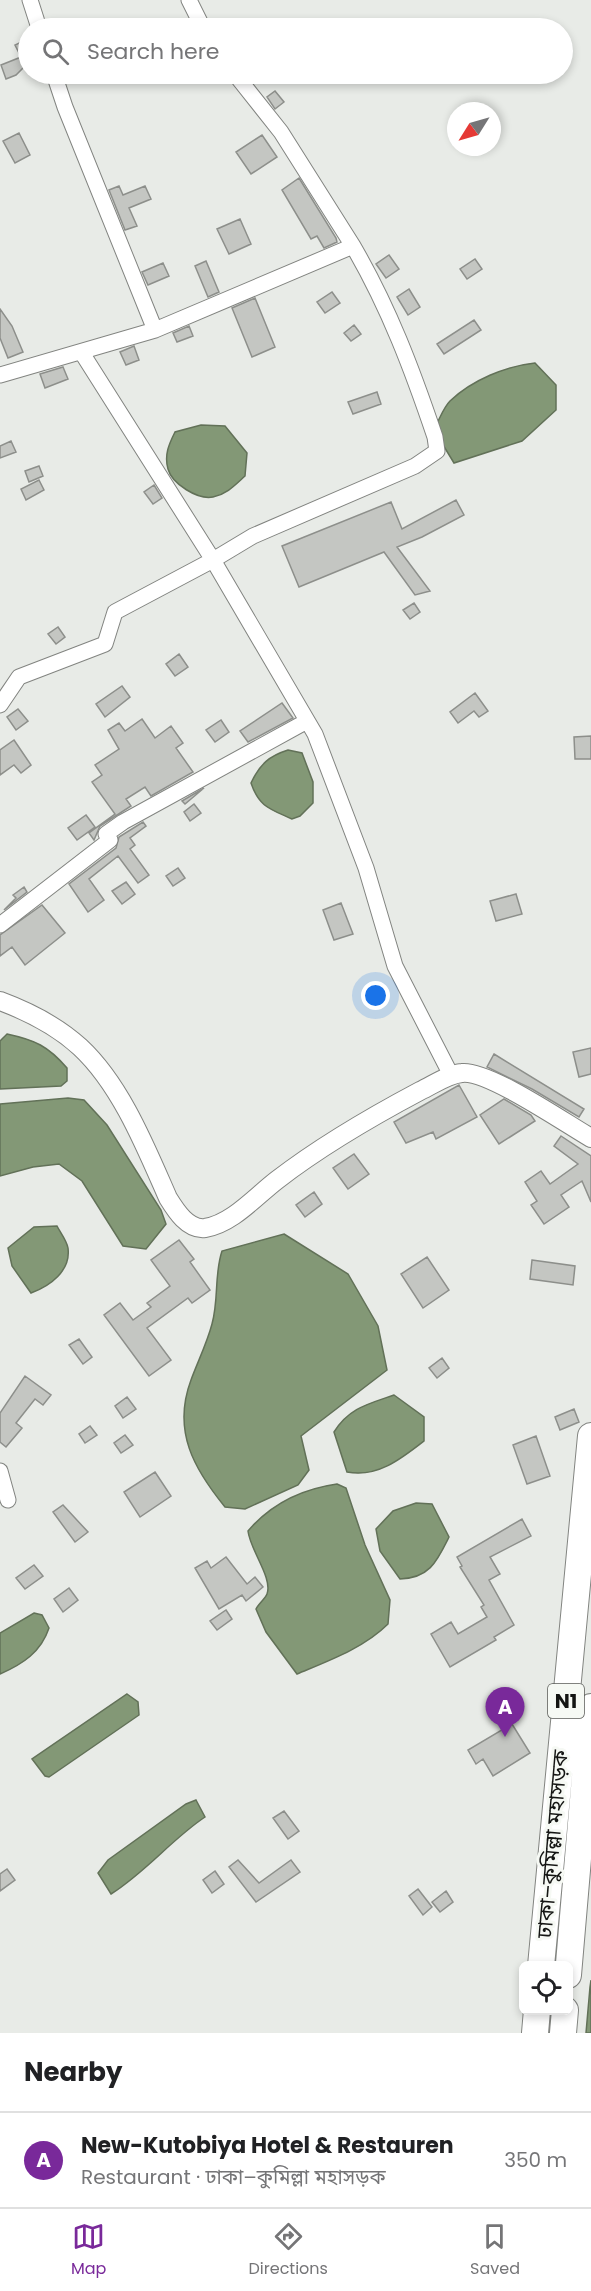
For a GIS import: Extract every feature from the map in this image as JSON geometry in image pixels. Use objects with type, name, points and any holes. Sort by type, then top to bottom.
[{"type":"highway","name":"ঢাকা–কুমিল্লা মহাসড়ক","points":[[541,1961],[591,1436]]},
{"type":"highway","name":"ঢাকা–কুমিল্লা মহাসড়ক","points":[[569,1961],[591,1707]]},
{"type":"highway","points":[[535,2033],[537,2015]]},
{"type":"highway","points":[[563,2033],[565,2015]]},
{"type":"street","points":[[30,0],[36,18]]},
{"type":"street","points":[[189,0],[198,18]]},
{"type":"street","points":[[57,84],[155,330]]},
{"type":"street","points":[[0,705],[19,677],[105,644],[115,612],[253,536],[415,466],[437,451],[435,437],[406,350],[381,294],[281,132],[243,84]]},
{"type":"street","points":[[0,375],[155,330],[353,246]]},
{"type":"street","points":[[82,353],[213,560],[315,734],[366,868],[394,966],[451,1075]]},
{"type":"street","points":[[0,925],[110,840],[106,834],[123,822],[308,721]]},
{"type":"street","points":[[0,1000],[19,1008],[57,1031],[85,1054],[114,1090],[173,1206],[193,1227],[204,1228],[227,1219],[304,1160],[392,1106],[451,1075],[474,1073],[504,1087],[591,1138]]},
{"type":"street","points":[[0,1471],[8,1500]]},
{"type":"shaded area","points":[[535,363],[556,385],[556,410],[522,441],[454,463],[440,440],[436,425],[448,403],[468,387],[490,375],[513,367]]},
{"type":"shaded area","points":[[201,425],[225,426],[247,453],[245,476],[218,496],[200,496],[186,490],[170,475],[168,469],[168,450],[175,432]]},
{"type":"shaded area","points":[[288,750],[302,753],[313,782],[313,803],[300,816],[292,819],[266,806],[254,791],[251,783],[266,762],[275,755]]},
{"type":"shaded area","points":[[7,1034],[26,1039],[54,1054],[67,1068],[67,1081],[61,1086],[0,1089],[0,1041]]},
{"type":"shaded area","points":[[68,1098],[84,1100],[107,1125],[161,1210],[166,1224],[146,1249],[123,1246],[82,1181],[59,1164],[33,1167],[0,1176],[0,1104]]},
{"type":"shaded area","points":[[57,1226],[68,1248],[66,1264],[52,1282],[31,1293],[12,1266],[8,1248],[34,1227]]},
{"type":"shaded area","points":[[284,1234],[348,1274],[378,1326],[387,1370],[301,1436],[309,1470],[298,1485],[245,1509],[225,1507],[204,1478],[189,1448],[185,1433],[186,1399],[212,1324],[222,1251]]},
{"type":"shaded area","points":[[394,1395],[424,1417],[424,1441],[378,1470],[347,1472],[334,1432],[353,1412]]},
{"type":"shaded area","points":[[337,1484],[346,1488],[365,1545],[390,1600],[388,1624],[357,1647],[297,1674],[266,1632],[256,1609],[266,1596],[268,1587],[248,1531],[267,1513],[288,1499],[324,1486]]},
{"type":"shaded area","points":[[416,1503],[432,1504],[449,1537],[436,1561],[426,1572],[400,1579],[380,1551],[376,1529],[393,1511]]},
{"type":"shaded area","points":[[34,1613],[42,1615],[49,1628],[46,1636],[30,1656],[0,1674],[0,1633]]},
{"type":"shaded area","points":[[127,1694],[138,1702],[139,1715],[49,1777],[45,1776],[32,1759]]},
{"type":"shaded area","points":[[196,1800],[205,1817],[181,1835],[136,1876],[111,1894],[98,1873],[108,1860],[186,1804]]},
{"type":"shaded area","points":[[591,1980],[591,2033],[586,2033],[590,1987]]},
{"type":"building","points":[[18,58],[18,73],[6,79],[1,65]]},
{"type":"building","points":[[275,91],[284,102],[275,109],[267,97]]},
{"type":"building","points":[[19,133],[30,155],[15,163],[3,141]]},
{"type":"building","points":[[262,135],[277,157],[251,174],[236,152]]},
{"type":"building","points":[[299,178],[337,242],[324,248],[317,236],[311,239],[282,190]]},
{"type":"building","points":[[119,186],[123,195],[145,186],[151,199],[129,208],[137,226],[125,230],[109,190]]},
{"type":"building","points":[[240,219],[251,244],[229,254],[217,229]]},
{"type":"building","points":[[389,255],[399,269],[386,278],[376,264]]},
{"type":"building","points":[[475,259],[482,269],[467,279],[460,269]]},
{"type":"building","points":[[206,261],[219,292],[208,297],[195,266]]},
{"type":"building","points":[[163,263],[169,276],[148,285],[142,272]]},
{"type":"building","points":[[409,289],[420,307],[408,315],[397,297]]},
{"type":"building","points":[[332,292],[340,303],[325,313],[317,302]]},
{"type":"building","points":[[255,298],[275,347],[252,357],[232,308]]},
{"type":"building","points":[[0,309],[12,326],[23,352],[8,358],[0,338]]},
{"type":"building","points":[[474,320],[481,330],[444,354],[437,344]]},
{"type":"building","points":[[354,325],[361,334],[351,341],[344,333]]},
{"type":"building","points":[[189,326],[193,336],[177,342],[173,333]]},
{"type":"building","points":[[134,346],[139,360],[126,365],[120,352]]},
{"type":"building","points":[[63,367],[68,379],[45,388],[40,374]]},
{"type":"building","points":[[377,392],[381,404],[353,414],[348,402]]},
{"type":"building","points":[[11,441],[16,452],[0,458],[0,446]]},
{"type":"building","points":[[39,466],[43,476],[29,482],[25,471]]},
{"type":"building","points":[[39,480],[44,490],[26,500],[21,489]]},
{"type":"building","points":[[154,485],[162,498],[153,504],[144,492]]},
{"type":"building","points":[[456,500],[464,515],[397,547],[430,591],[415,595],[384,552],[299,587],[282,546],[391,502],[402,529]]},
{"type":"building","points":[[414,603],[420,612],[410,619],[403,610]]},
{"type":"building","points":[[58,627],[65,637],[56,644],[48,634]]},
{"type":"building","points":[[179,654],[188,667],[175,676],[166,664]]},
{"type":"building","points":[[122,686],[130,697],[105,717],[96,704]]},
{"type":"building","points":[[475,693],[488,711],[479,717],[474,711],[458,723],[450,712]]},
{"type":"building","points":[[282,703],[293,718],[248,742],[240,731]]},
{"type":"building","points":[[18,709],[28,721],[16,730],[7,717]]},
{"type":"building","points":[[142,719],[155,738],[171,726],[183,743],[176,748],[193,772],[151,796],[145,787],[126,799],[131,806],[100,826],[94,840],[89,833],[115,814],[92,782],[102,775],[95,765],[119,749],[108,730],[119,723],[125,731]]},
{"type":"building","points":[[221,720],[229,732],[215,742],[206,730]]},
{"type":"building","points":[[591,736],[591,759],[575,759],[574,737]]},
{"type":"building","points":[[14,740],[31,765],[21,773],[14,765],[0,775],[0,750]]},
{"type":"building","points":[[204,788],[185,804],[182,801]]},
{"type":"building","points":[[194,804],[201,813],[190,821],[184,812]]},
{"type":"building","points":[[86,815],[95,827],[77,840],[68,828]]},
{"type":"building","points":[[143,822],[146,826],[130,838],[135,845],[130,849],[149,875],[138,883],[118,856],[89,879],[104,900],[88,912],[69,884],[116,848],[119,837]]},
{"type":"building","points":[[178,868],[185,878],[173,886],[166,876]]},
{"type":"building","points":[[126,882],[135,894],[122,904],[112,891]]},
{"type":"building","points":[[24,887],[27,892],[4,910],[16,898],[13,895]]},
{"type":"building","points":[[516,894],[522,914],[496,921],[490,901]]},
{"type":"building","points":[[341,903],[353,934],[334,940],[323,910]]},
{"type":"building","points":[[42,905],[65,933],[25,965],[12,947],[0,956],[0,935]]},
{"type":"building","points":[[591,1048],[591,1074],[579,1077],[573,1052]]},
{"type":"building","points":[[494,1054],[584,1109],[579,1117],[532,1089],[487,1067]]},
{"type":"building","points":[[459,1085],[477,1117],[436,1139],[433,1132],[406,1143],[394,1122]]},
{"type":"building","points":[[504,1099],[531,1115],[535,1121],[499,1144],[480,1115]]},
{"type":"building","points":[[561,1136],[591,1156],[591,1202],[582,1181],[561,1195],[569,1207],[544,1224],[531,1205],[537,1201],[525,1182],[541,1171],[550,1184],[578,1164],[554,1146]]},
{"type":"building","points":[[354,1154],[369,1174],[348,1189],[333,1168]]},
{"type":"building","points":[[314,1192],[322,1204],[305,1217],[296,1205]]},
{"type":"building","points":[[179,1240],[194,1259],[190,1262],[210,1290],[192,1303],[188,1298],[147,1328],[171,1360],[149,1376],[104,1315],[120,1303],[133,1320],[151,1307],[147,1303],[170,1286],[151,1260]]},
{"type":"building","points":[[427,1257],[449,1290],[423,1308],[401,1274]]},
{"type":"building","points":[[532,1260],[575,1266],[573,1285],[530,1279]]},
{"type":"building","points":[[79,1339],[92,1357],[83,1364],[69,1345]]},
{"type":"building","points":[[442,1358],[449,1368],[437,1378],[429,1368]]},
{"type":"building","points":[[25,1376],[51,1395],[43,1405],[35,1399],[16,1423],[22,1428],[6,1447],[0,1442],[0,1413]]},
{"type":"building","points":[[127,1397],[136,1409],[123,1418],[115,1406]]},
{"type":"building","points":[[574,1409],[579,1422],[560,1430],[555,1417]]},
{"type":"building","points":[[90,1426],[97,1435],[85,1443],[79,1434]]},
{"type":"building","points":[[125,1435],[133,1445],[121,1453],[114,1443]]},
{"type":"building","points":[[536,1436],[550,1476],[527,1484],[513,1445]]},
{"type":"building","points":[[155,1472],[171,1496],[140,1517],[124,1492]]},
{"type":"building","points":[[63,1505],[88,1532],[75,1542],[53,1512]]},
{"type":"building","points":[[522,1519],[531,1536],[490,1557],[500,1574],[489,1580],[514,1625],[494,1637],[496,1640],[450,1667],[431,1634],[451,1622],[458,1634],[487,1617],[481,1607],[484,1605],[460,1567],[462,1566],[457,1557]]},
{"type":"building","points":[[226,1557],[247,1584],[255,1577],[263,1587],[246,1601],[242,1595],[219,1609],[195,1568],[207,1561],[211,1568]]},
{"type":"building","points":[[34,1565],[43,1576],[25,1589],[16,1578]]},
{"type":"building","points":[[69,1588],[78,1600],[63,1612],[54,1599]]},
{"type":"building","points":[[226,1610],[232,1619],[217,1630],[210,1621]]},
{"type":"building","points":[[512,1724],[530,1753],[493,1776],[483,1759],[476,1764],[468,1750]]},
{"type":"building","points":[[284,1811],[299,1831],[288,1839],[273,1818]]},
{"type":"building","points":[[238,1860],[259,1883],[291,1860],[300,1872],[256,1902],[229,1867]]},
{"type":"building","points":[[7,1869],[15,1880],[0,1891],[0,1874]]},
{"type":"building","points":[[215,1871],[224,1884],[212,1893],[203,1880]]},
{"type":"building","points":[[418,1889],[432,1907],[423,1915],[409,1896]]},
{"type":"building","points":[[446,1891],[453,1902],[440,1912],[432,1902]]},
{"type":"place","name":"New-Kutobiya Hotel & Restauren","points":[[505,1737]]}]
